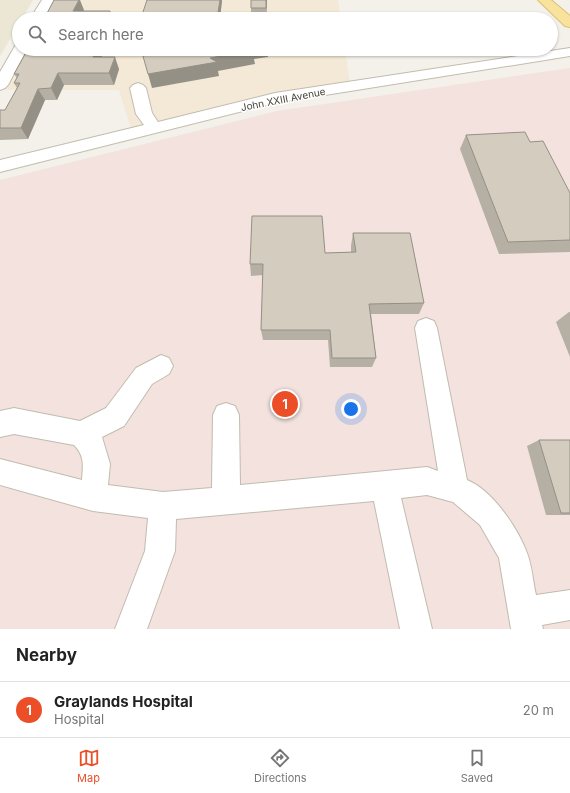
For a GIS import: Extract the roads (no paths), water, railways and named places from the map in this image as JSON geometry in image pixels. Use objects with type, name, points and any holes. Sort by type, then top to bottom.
[{"type":"main road","points":[[544,0],[558,12]]},
{"type":"main road","points":[[555,0],[570,12]]},
{"type":"main road","points":[[558,12],[570,23]]},
{"type":"street","points":[[41,12],[48,0]]},
{"type":"street","name":"John XXIII Avenue","points":[[558,54],[570,52]]},
{"type":"street","points":[[0,85],[16,56]]},
{"type":"street","name":"John XXIII Avenue","points":[[0,166],[275,98],[544,56]]},
{"type":"street","points":[[138,88],[144,114],[154,128]]},
{"type":"street","points":[[426,328],[455,489]]},
{"type":"street","points":[[81,434],[115,417],[144,376],[161,366]]},
{"type":"street","points":[[226,414],[226,500]]},
{"type":"street","points":[[0,424],[14,421],[81,434],[92,445],[96,464],[93,497]]},
{"type":"street","points":[[0,472],[93,497],[163,506],[427,481],[461,491],[490,515],[513,554],[526,621],[570,605]]},
{"type":"street","points":[[385,486],[416,629]]},
{"type":"street","points":[[131,629],[160,551],[163,506]]},
{"type":"place","name":"Graylands Hospital","points":[[285,404]]}]
